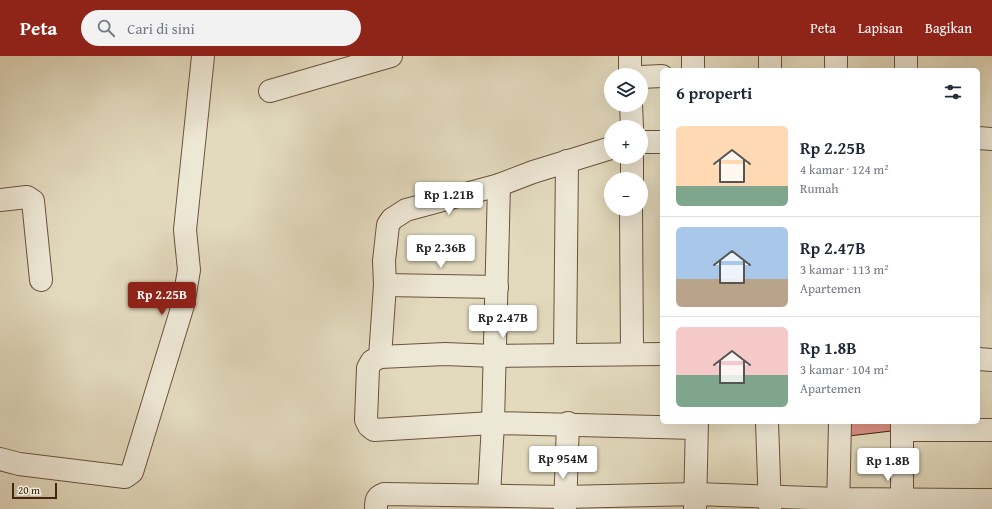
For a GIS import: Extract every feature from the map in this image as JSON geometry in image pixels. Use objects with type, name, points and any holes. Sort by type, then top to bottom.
[{"type":"street","points":[[0,459],[19,464],[125,477],[132,472],[183,305],[189,270],[185,230],[203,56]]},
{"type":"street","points":[[270,91],[391,56]]},
{"type":"street","points":[[630,56],[630,68]]},
{"type":"street","points":[[693,56],[693,68]]},
{"type":"street","points":[[770,56],[770,68]]},
{"type":"street","points":[[836,56],[836,68]]},
{"type":"street","points":[[906,56],[906,68]]},
{"type":"street","points":[[648,77],[660,76]]},
{"type":"street","points":[[980,138],[992,139]]},
{"type":"street","points":[[648,142],[660,142]]},
{"type":"street","points":[[380,357],[385,285],[384,261],[388,225],[392,219],[406,210],[499,185],[566,161],[604,150]]},
{"type":"street","points":[[565,354],[566,161]]},
{"type":"street","points":[[489,495],[493,423],[499,185]]},
{"type":"street","points":[[0,200],[27,197],[33,201],[41,280]]},
{"type":"street","points":[[631,216],[632,354]]},
{"type":"street","points":[[385,285],[497,288]]},
{"type":"street","points":[[660,354],[494,356],[445,354],[380,357],[372,361],[368,368],[366,420],[369,426],[374,430],[493,423],[696,425],[696,502]]},
{"type":"street","points":[[980,359],[992,360]]},
{"type":"street","points":[[564,503],[568,423]]},
{"type":"street","points":[[767,424],[770,502]]},
{"type":"street","points":[[838,504],[840,424]]},
{"type":"street","points":[[902,504],[902,426],[992,430]]},
{"type":"street","points":[[376,509],[376,501],[379,496],[384,494],[489,495],[564,503],[770,502],[969,505],[992,500]]},
{"type":"building","points":[[848,424],[891,424],[891,431],[849,436]]}]
